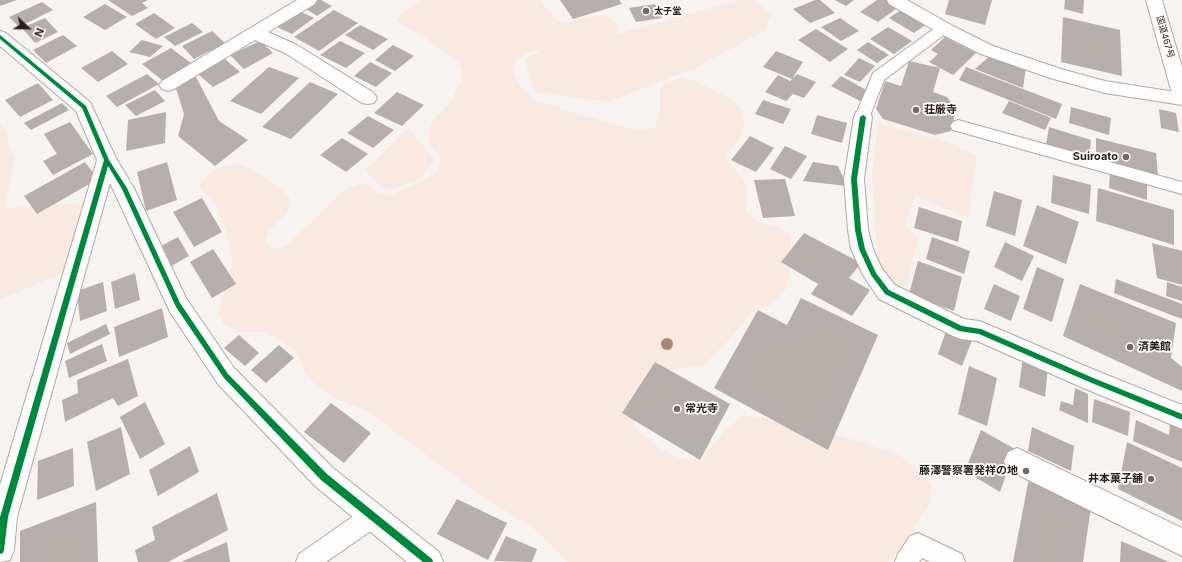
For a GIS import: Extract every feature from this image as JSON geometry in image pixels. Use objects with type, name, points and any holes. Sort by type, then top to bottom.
[{"type":"main road","points":[[168,85],[309,0]]},
{"type":"main road","points":[[895,0],[944,28],[987,50],[1056,74],[1105,87],[1182,98]]},
{"type":"main road","name":"国道467号","points":[[1154,0],[1182,98]]},
{"type":"main road","points":[[255,33],[291,49],[368,98]]},
{"type":"main road","points":[[0,37],[84,107],[107,160],[124,188],[178,305],[226,376],[324,477],[429,562]]},
{"type":"main road","points":[[863,117],[854,179],[858,230],[862,248],[874,276],[887,292],[960,329],[979,331],[1089,379],[1182,417]]},
{"type":"main road","points":[[0,550],[4,516],[107,160]]},
{"type":"main road","points":[[1017,461],[1182,542]]},
{"type":"lane","points":[[863,117],[878,77],[944,28]]},
{"type":"lane","points":[[958,126],[1182,188]]},
{"type":"lane","points":[[308,562],[373,516]]},
{"type":"lane","points":[[906,562],[918,544],[954,562]]},
{"type":"shaded area","points":[[421,0],[540,0],[555,19],[562,23],[596,15],[606,15],[616,23],[618,34],[739,0],[753,0],[772,14],[764,31],[695,68],[608,102],[534,92],[525,59],[542,50],[526,52],[517,59],[512,69],[519,85],[534,99],[574,113],[627,128],[643,130],[655,128],[660,110],[660,90],[664,83],[682,78],[692,80],[730,98],[743,111],[744,126],[740,138],[726,156],[747,187],[746,211],[751,218],[761,223],[782,228],[791,237],[790,272],[786,289],[771,305],[752,312],[726,343],[703,366],[667,370],[635,392],[635,429],[662,450],[682,459],[700,461],[726,429],[743,416],[779,419],[829,432],[899,455],[926,474],[932,489],[929,504],[914,527],[908,540],[888,562],[568,562],[532,527],[480,495],[368,412],[339,400],[318,388],[304,371],[296,351],[266,332],[241,332],[224,325],[219,313],[221,301],[233,264],[228,238],[217,206],[199,186],[209,173],[225,166],[240,164],[267,178],[289,196],[290,204],[286,213],[269,231],[265,241],[271,249],[285,247],[344,191],[355,185],[363,183],[373,188],[379,194],[393,194],[434,175],[440,163],[438,155],[430,144],[428,133],[432,121],[451,102],[461,81],[462,70],[459,63],[424,37],[395,21],[402,13]]},
{"type":"shaded area","points":[[0,123],[2,123],[15,160],[4,208],[85,203],[78,266],[0,300]]},
{"type":"shaded area","points":[[878,124],[934,137],[977,155],[968,218],[915,196],[905,227],[919,237],[907,285],[893,290],[878,272],[872,176]]},
{"type":"shaded area","points":[[409,128],[434,160],[421,178],[386,191],[364,171]]},
{"type":"building","points":[[0,0],[17,0],[0,6]]},
{"type":"building","points":[[108,0],[148,0],[142,3],[148,8],[132,16]]},
{"type":"building","points":[[315,0],[321,0],[332,6],[317,16],[303,7]]},
{"type":"building","points":[[560,0],[619,0],[622,4],[573,19]]},
{"type":"building","points":[[815,0],[820,0],[835,13],[810,23],[793,9]]},
{"type":"building","points":[[835,0],[854,0],[846,6]]},
{"type":"building","points":[[877,0],[889,0],[900,6],[878,22],[860,12]]},
{"type":"building","points":[[949,0],[992,0],[985,25],[945,14]]},
{"type":"building","points":[[1065,0],[1084,0],[1083,14],[1064,9]]},
{"type":"building","points":[[42,2],[53,10],[19,27],[9,17]]},
{"type":"building","points":[[105,4],[127,17],[105,30],[83,17]]},
{"type":"building","points":[[655,4],[662,18],[636,22],[629,8]]},
{"type":"building","points":[[904,8],[928,23],[914,33],[889,18]]},
{"type":"building","points":[[334,10],[358,23],[319,51],[294,37]]},
{"type":"building","points":[[299,11],[314,18],[292,34],[277,27]]},
{"type":"building","points":[[154,13],[175,28],[156,39],[135,24]]},
{"type":"building","points":[[1063,17],[1120,30],[1122,76],[1061,62]]},
{"type":"building","points":[[45,18],[58,32],[35,43],[22,28]]},
{"type":"building","points":[[840,18],[859,31],[841,41],[821,27]]},
{"type":"building","points":[[192,23],[203,32],[175,46],[164,37]]},
{"type":"building","points":[[360,25],[388,39],[373,50],[345,35]]},
{"type":"building","points":[[888,27],[912,41],[894,54],[870,39]]},
{"type":"building","points":[[816,29],[848,49],[830,62],[798,40]]},
{"type":"building","points":[[212,31],[225,43],[194,59],[182,46]]},
{"type":"building","points":[[63,35],[77,46],[46,63],[33,50]]},
{"type":"building","points":[[945,37],[976,53],[953,75],[929,62],[938,54],[931,50]]},
{"type":"building","points":[[142,40],[163,46],[150,57],[129,52]]},
{"type":"building","points":[[260,41],[273,53],[244,69],[230,55]]},
{"type":"building","points":[[340,41],[365,53],[346,68],[320,55]]},
{"type":"building","points":[[868,42],[889,55],[877,63],[857,50]]},
{"type":"building","points":[[393,45],[414,56],[395,71],[375,60]]},
{"type":"building","points":[[171,48],[192,64],[163,81],[142,64]]},
{"type":"building","points":[[112,51],[128,64],[98,82],[81,68]]},
{"type":"building","points":[[776,51],[803,62],[792,79],[763,67]]},
{"type":"building","points":[[991,55],[1026,68],[1023,88],[975,69]]},
{"type":"building","points":[[859,58],[875,66],[860,82],[844,75]]},
{"type":"building","points":[[225,59],[240,72],[213,87],[198,74]]},
{"type":"building","name":"荘厳寺","points":[[909,61],[940,68],[933,92],[947,97],[956,109],[951,131],[935,135],[883,119],[876,109],[885,81],[901,86]]},
{"type":"building","points":[[370,62],[392,73],[376,87],[354,76]]},
{"type":"building","points":[[269,67],[299,78],[261,114],[230,101]]},
{"type":"building","points":[[966,67],[1062,104],[1056,119],[959,80]]},
{"type":"building","points":[[147,74],[159,84],[117,107],[106,96]]},
{"type":"building","points":[[797,74],[816,82],[804,98],[793,94],[786,101],[765,92],[778,75],[790,81]]},
{"type":"building","points":[[841,76],[870,92],[860,101],[831,86]]},
{"type":"building","points":[[196,77],[219,121],[248,140],[215,166],[178,136],[184,114],[175,85]]},
{"type":"building","points":[[310,82],[338,94],[291,139],[262,127]]},
{"type":"building","points":[[38,83],[53,100],[20,117],[5,100]]},
{"type":"building","points":[[155,90],[165,101],[136,116],[125,105]]},
{"type":"building","points":[[397,92],[424,105],[402,126],[374,113]]},
{"type":"building","points":[[763,100],[791,109],[783,124],[755,114]]},
{"type":"building","points":[[1009,101],[1051,118],[1045,130],[1002,113]]},
{"type":"building","points":[[62,103],[69,110],[31,130],[24,123]]},
{"type":"building","points":[[1071,107],[1111,118],[1109,135],[1069,123]]},
{"type":"building","points":[[1159,109],[1176,113],[1179,132],[1161,128]]},
{"type":"building","points":[[166,112],[165,143],[126,151],[128,120]]},
{"type":"building","points":[[817,115],[847,123],[842,143],[811,134]]},
{"type":"building","points":[[368,116],[394,130],[373,148],[347,133]]},
{"type":"building","points":[[70,122],[93,154],[53,175],[43,161],[57,154],[44,134]]},
{"type":"building","points":[[1049,127],[1091,140],[1089,158],[1046,145]]},
{"type":"building","points":[[750,136],[774,148],[756,172],[731,160]]},
{"type":"building","points":[[342,138],[368,154],[346,172],[320,155]]},
{"type":"building","name":"Suiroato","points":[[1096,138],[1156,153],[1158,176],[1096,160]]},
{"type":"building","points":[[785,146],[807,156],[791,179],[770,169]]},
{"type":"building","points":[[85,162],[98,179],[37,214],[24,196]]},
{"type":"building","points":[[167,162],[177,200],[146,211],[137,172]]},
{"type":"building","points":[[813,162],[838,166],[847,186],[803,181]]},
{"type":"building","points":[[1110,171],[1147,182],[1147,200],[1109,188]]},
{"type":"building","points":[[1053,175],[1091,185],[1089,214],[1051,203]]},
{"type":"building","points":[[785,179],[795,216],[763,218],[754,180]]},
{"type":"building","points":[[1098,188],[1174,210],[1174,245],[1096,221]]},
{"type":"building","points":[[994,191],[1022,200],[1015,236],[986,226]]},
{"type":"building","points":[[202,198],[222,232],[194,247],[173,212]]},
{"type":"building","points":[[1037,205],[1079,222],[1066,264],[1023,246]]},
{"type":"building","points":[[919,207],[962,221],[958,242],[914,228]]},
{"type":"building","points":[[804,233],[861,263],[849,278],[870,290],[852,316],[811,294],[818,284],[781,262]]},
{"type":"building","points":[[178,237],[189,256],[168,268],[157,248]]},
{"type":"building","points":[[932,237],[970,251],[964,274],[926,259]]},
{"type":"building","points":[[1005,242],[1034,256],[1022,281],[994,267]]},
{"type":"building","points":[[1152,243],[1182,251],[1182,285],[1157,278]]},
{"type":"building","points":[[213,249],[236,284],[212,298],[190,262]]},
{"type":"building","points":[[918,261],[962,277],[954,311],[909,294]]},
{"type":"building","points":[[1037,267],[1064,279],[1052,322],[1023,309]]},
{"type":"building","points":[[135,273],[140,300],[115,309],[111,282]]},
{"type":"building","points":[[1116,279],[1182,304],[1182,319],[1114,293]]},
{"type":"building","points":[[103,282],[107,311],[80,321],[77,291]]},
{"type":"building","points":[[1167,282],[1182,287],[1182,301],[1166,296]]},
{"type":"building","points":[[994,284],[1020,296],[1011,321],[984,309]]},
{"type":"building","name":"済美館","points":[[1080,284],[1176,323],[1171,358],[1182,367],[1182,391],[1063,336]]},
{"type":"building","points":[[801,298],[878,335],[828,450],[714,388],[758,310],[787,325]]},
{"type":"building","points":[[162,308],[168,337],[119,357],[114,327]]},
{"type":"building","points":[[106,324],[110,334],[70,354],[67,343]]},
{"type":"building","points":[[947,328],[972,340],[962,366],[938,354]]},
{"type":"building","points":[[239,335],[259,353],[245,366],[224,348]]},
{"type":"building","points":[[102,344],[107,361],[69,378],[65,361]]},
{"type":"building","points":[[279,345],[294,358],[266,383],[251,370]]},
{"type":"building","points":[[1023,357],[1048,366],[1045,397],[1019,387]]},
{"type":"building","points":[[128,359],[138,396],[118,406],[113,398],[65,422],[62,400],[78,393],[77,380]]},
{"type":"building","name":"常光寺","points":[[655,362],[730,404],[700,460],[622,413]]},
{"type":"building","points":[[969,366],[997,378],[987,426],[958,414]]},
{"type":"building","points":[[1075,388],[1088,394],[1088,423],[1059,410],[1061,401],[1073,405]]},
{"type":"building","points":[[1094,399],[1130,412],[1128,436],[1092,422]]},
{"type":"building","points":[[145,402],[165,444],[140,459],[120,417]]},
{"type":"building","points":[[331,403],[371,433],[344,463],[304,432]]},
{"type":"building","points":[[1136,420],[1169,435],[1170,421],[1182,426],[1182,462],[1133,441]]},
{"type":"building","points":[[121,427],[130,474],[96,491],[87,442]]},
{"type":"building","points":[[1032,427],[1074,446],[1071,471],[1028,451]]},
{"type":"building","points":[[981,430],[1015,449],[1000,492],[965,471]]},
{"type":"building","name":"井本菓子舗","points":[[1127,442],[1182,468],[1182,521],[1118,489]]},
{"type":"building","points":[[190,446],[199,472],[158,496],[149,470]]},
{"type":"building","points":[[73,448],[74,486],[37,500],[38,461]]},
{"type":"building","points":[[1029,478],[1091,507],[1083,562],[1013,562]]},
{"type":"building","points":[[217,493],[228,530],[168,562],[138,562],[135,550],[155,540],[152,527]]},
{"type":"building","points":[[457,499],[507,523],[488,560],[437,534]]},
{"type":"building","points":[[96,502],[98,562],[20,562],[20,531]]},
{"type":"building","points":[[506,536],[537,549],[532,562],[494,561]]},
{"type":"building","points":[[1121,541],[1169,562],[1120,562]]},
{"type":"building","points":[[227,542],[230,562],[181,562]]},
{"type":"cycle path","points":[[0,37],[84,107],[107,160],[124,188],[178,305],[226,376],[324,477],[429,562]]},
{"type":"cycle path","points":[[863,117],[854,179],[858,230],[862,249],[874,275],[887,292],[961,329],[979,331],[1089,379],[1182,417]]},
{"type":"cycle path","points":[[0,550],[4,517],[107,160]]},
{"type":"place","name":"太子堂","points":[[646,11]]},
{"type":"place","name":"荘厳寺","points":[[916,110]]},
{"type":"place","name":"Suiroato","points":[[1126,157]]},
{"type":"place","name":"済美館","points":[[1130,347]]},
{"type":"place","name":"常光寺","points":[[677,409]]},
{"type":"place","name":"藤澤警察署発祥の地","points":[[1026,471]]},
{"type":"place","name":"井本菓子舗","points":[[1151,479]]}]
